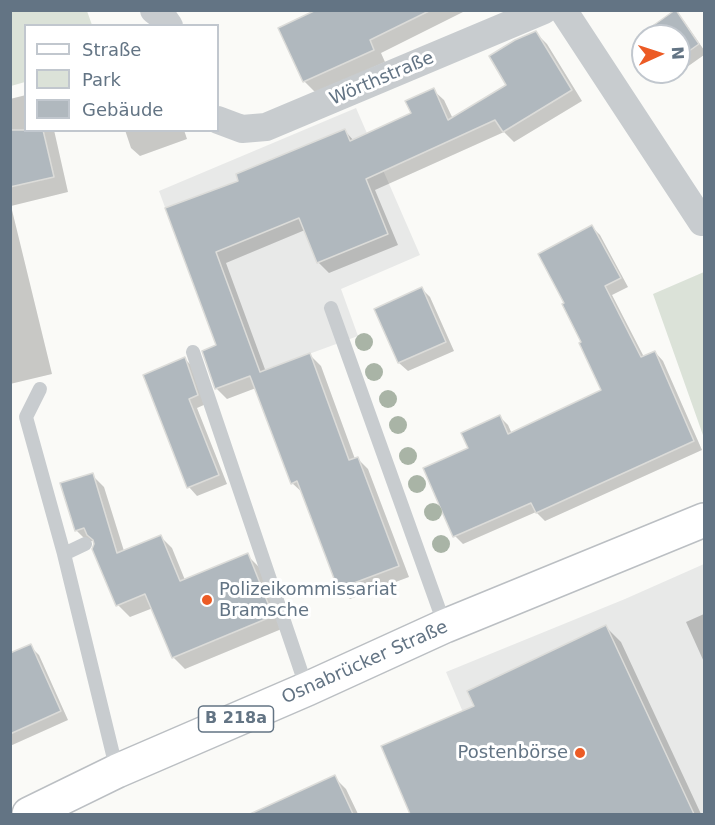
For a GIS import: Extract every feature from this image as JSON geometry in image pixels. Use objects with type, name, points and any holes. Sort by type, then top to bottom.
[{"type":"main road","name":"Osnabrücker Straße","points":[[28,814],[117,771],[307,689],[445,626],[705,520]]},
{"type":"street","points":[[154,10],[168,24]]},
{"type":"street","name":"Wörthstraße","points":[[219,120],[242,129],[266,127],[544,10]]},
{"type":"street","points":[[563,10],[702,222]]},
{"type":"lane","points":[[331,308],[445,626]]},
{"type":"lane","points":[[194,352],[307,689]]},
{"type":"lane","points":[[40,389],[26,417],[64,554],[117,771]]},
{"type":"lane","points":[[64,554],[85,544]]},
{"type":"shaded area","points":[[356,108],[420,255],[341,289],[358,336],[230,383],[159,191]]},
{"type":"shaded area","points":[[704,564],[704,814],[506,814],[446,672]]},
{"type":"green space","points":[[11,10],[87,11],[92,24],[24,24],[24,82],[11,86]]},
{"type":"green space","points":[[704,272],[704,438],[653,294]]},
{"type":"building","points":[[316,10],[431,10],[370,40],[374,50],[303,82],[278,28]]},
{"type":"building","points":[[676,10],[685,24],[655,24]]},
{"type":"building","points":[[536,31],[572,90],[503,132],[495,120],[366,179],[388,234],[317,263],[299,218],[216,252],[260,372],[310,353],[349,460],[358,457],[399,566],[338,589],[297,481],[291,484],[250,376],[215,389],[202,351],[216,345],[165,208],[238,181],[236,174],[345,129],[350,141],[411,113],[405,101],[434,88],[448,120],[506,85],[489,56],[515,40]]},
{"type":"building","points":[[691,32],[699,44],[691,50]]},
{"type":"building","points":[[10,130],[43,132],[54,177],[10,187]]},
{"type":"building","points":[[592,225],[621,278],[605,286],[641,357],[655,351],[694,441],[536,513],[531,503],[453,537],[423,468],[468,448],[461,433],[500,415],[508,434],[601,390],[562,304],[564,303],[538,254]]},
{"type":"building","points":[[422,287],[446,342],[398,363],[374,309]]},
{"type":"building","points":[[185,357],[198,395],[189,399],[219,475],[187,488],[143,375]]},
{"type":"building","name":"Polizeikommissariat Bramsche","points":[[93,473],[117,553],[161,535],[180,581],[248,553],[273,616],[172,658],[145,594],[116,606],[92,549],[93,540],[84,528],[75,531],[60,483]]},
{"type":"building","name":"Postenbörse","points":[[606,625],[694,814],[410,814],[381,746],[474,706],[467,691]]},
{"type":"building","points":[[31,644],[61,711],[10,734],[10,653]]},
{"type":"building","points":[[335,775],[353,814],[250,814]]},
{"type":"place","name":"Polizeikommissariat Bramsche","points":[[207,600]]},
{"type":"place","name":"Postenbörse","points":[[580,753]]}]
